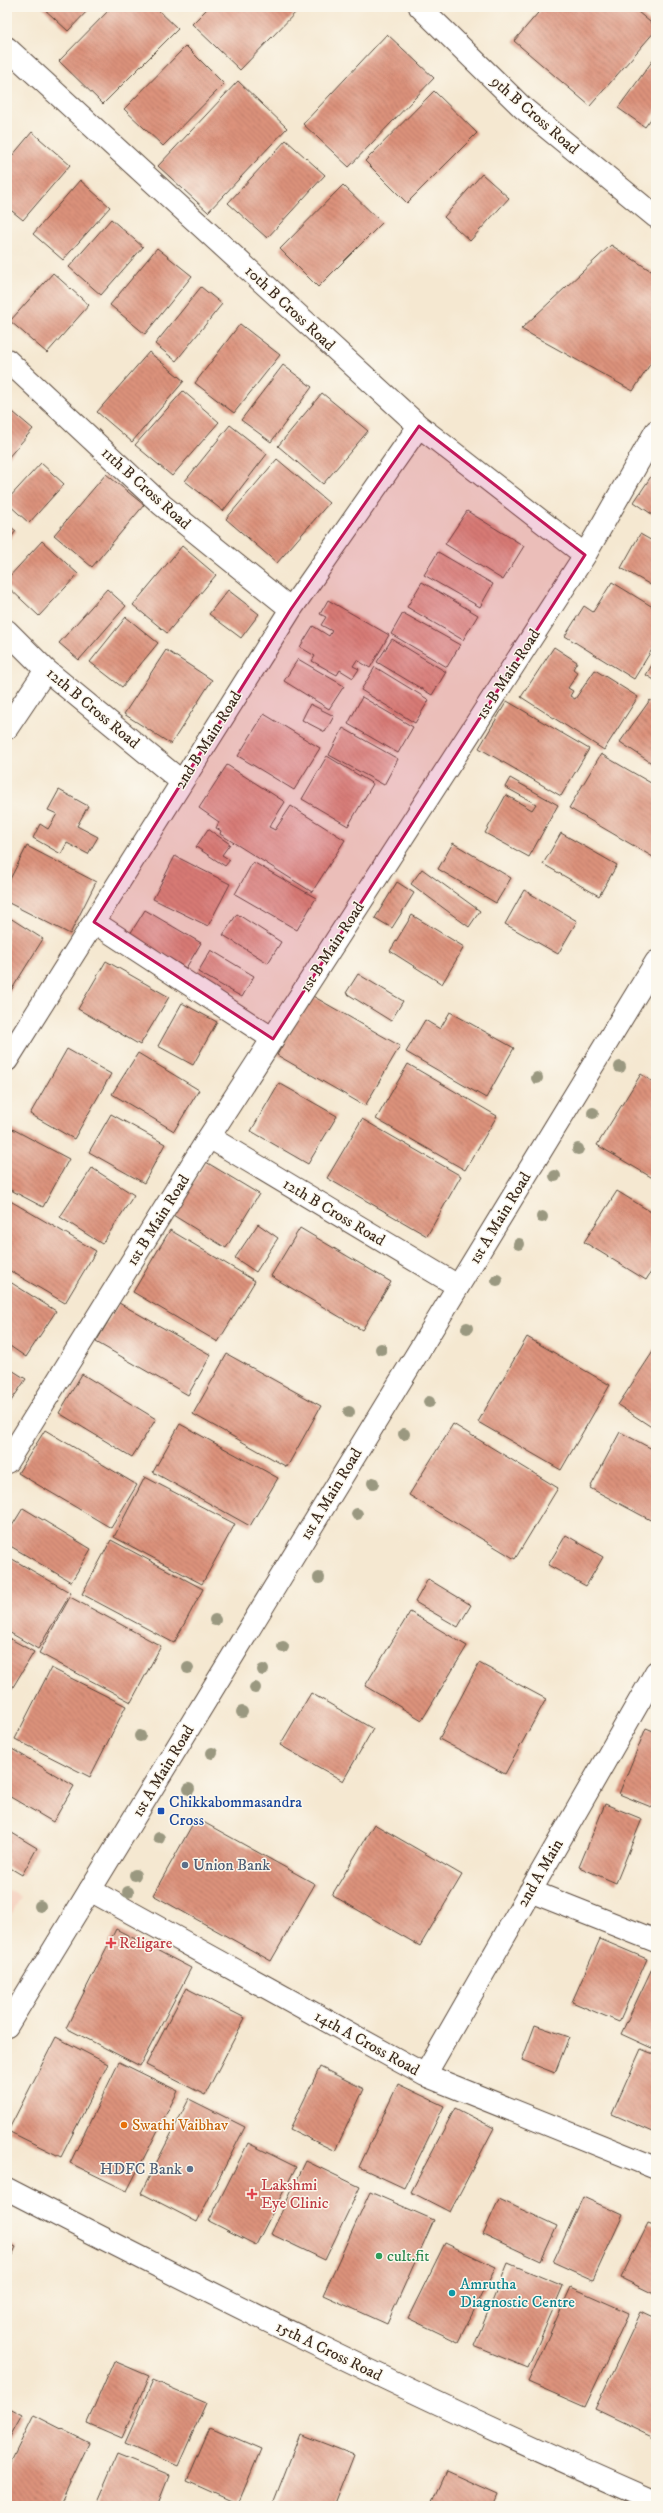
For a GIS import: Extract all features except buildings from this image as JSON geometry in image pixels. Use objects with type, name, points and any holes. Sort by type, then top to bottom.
[{"type":"street","name":"9th B Cross Road","points":[[420,7],[523,108],[656,217]]},
{"type":"street","name":"10th B Cross Road","points":[[7,48],[419,426],[585,555]]},
{"type":"street","name":"11th B Cross Road","points":[[7,360],[162,505],[291,609]]},
{"type":"street","name":"2nd B Main Road","points":[[7,1060],[291,609],[419,426]]},
{"type":"street","name":"1st B Main Road","points":[[7,1462],[210,1137],[585,555],[656,431]]},
{"type":"street","name":"12th B Cross Road","points":[[7,630],[46,670],[182,782]]},
{"type":"street","points":[[7,728],[46,670]]},
{"type":"street","points":[[94,922],[273,1039]]},
{"type":"street","name":"1st A Main Road","points":[[7,2026],[656,962]]},
{"type":"street","name":"12th B Cross Road","points":[[210,1137],[458,1286]]},
{"type":"street","name":"2nd A Main","points":[[425,2075],[654,1678]]},
{"type":"street","name":"14th A Cross Road","points":[[90,1890],[425,2075],[656,2168]]},
{"type":"street","points":[[530,1891],[656,1941]]},
{"type":"street","name":"15th A Cross Road","points":[[7,2189],[180,2278],[385,2379],[656,2502]]},
{"type":"highlighted area","points":[[419,426],[585,555],[273,1039],[94,922],[291,609]]},
{"type":"shaded area","points":[[7,1889],[21,1897],[7,1922]]},
{"type":"place","name":"Chikkabommasandra Cross","points":[[161,1811]]},
{"type":"place","name":"Union Bank","points":[[185,1865]]},
{"type":"place","name":"Religare","points":[[111,1943]]},
{"type":"place","name":"Swathi Vaibhav","points":[[124,2125]]},
{"type":"place","name":"HDFC Bank","points":[[190,2169]]},
{"type":"place","name":"Lakshmi Eye Clinic","points":[[252,2194]]},
{"type":"place","name":"cult.fit","points":[[379,2256]]},
{"type":"place","name":"Amrutha Diagnostic Centre","points":[[452,2293]]}]
